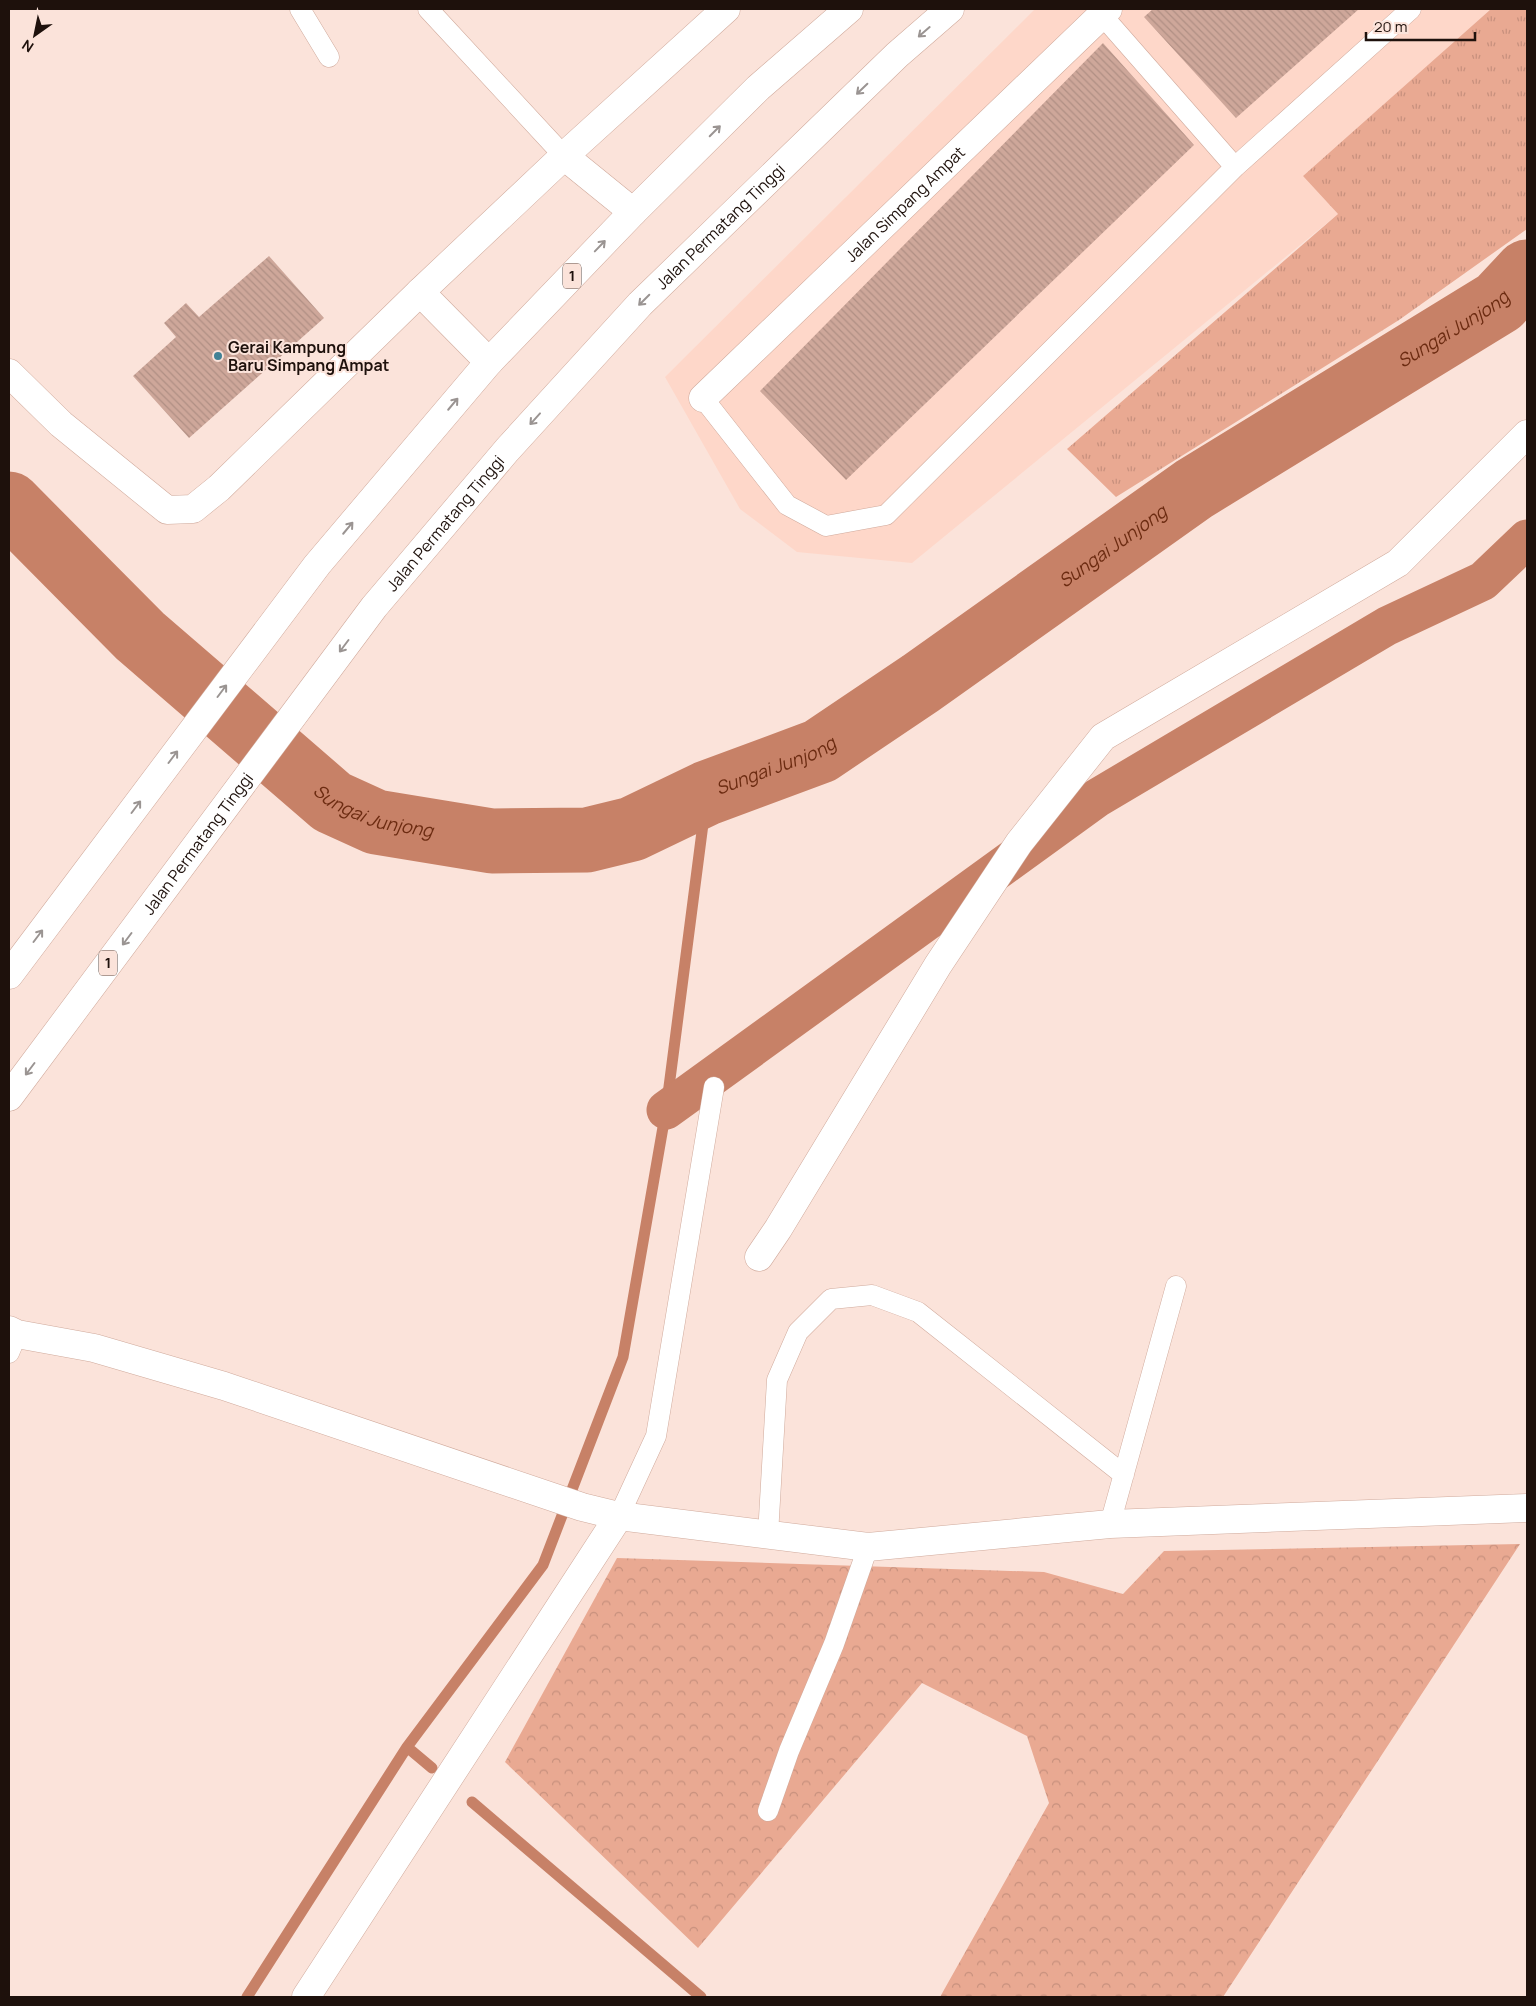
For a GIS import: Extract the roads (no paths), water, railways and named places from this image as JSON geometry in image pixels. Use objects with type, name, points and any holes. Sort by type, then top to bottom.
[{"type":"main road","points":[[9,373],[61,424],[168,510],[193,509],[220,488],[420,292],[564,156],[726,9]]},
{"type":"main road","name":"1","points":[[9,975],[317,565],[489,362],[633,212],[758,88],[849,9]]},
{"type":"main road","name":"Jalan Permatang Tinggi","points":[[9,1098],[374,607],[507,450],[640,304],[897,55],[950,9]]},
{"type":"main road","name":"Jalan Simpang Ampat","points":[[703,398],[1105,12]]},
{"type":"main road","points":[[564,156],[633,212]]},
{"type":"main road","points":[[420,292],[489,362]]},
{"type":"main road","points":[[759,1257],[778,1229],[938,965],[1019,843],[1103,737],[1398,563],[1527,434]]},
{"type":"main road","points":[[12,1339],[94,1348],[224,1386],[582,1507],[619,1516],[868,1547],[1110,1524],[1527,1508]]},
{"type":"main road","points":[[306,1997],[619,1516]]},
{"type":"lane","points":[[300,9],[329,57]]},
{"type":"lane","points":[[428,9],[564,156]]},
{"type":"lane","points":[[703,398],[787,505],[826,526],[886,515],[1235,167],[1411,9]]},
{"type":"lane","points":[[1105,12],[1235,167]]},
{"type":"lane","points":[[619,1516],[656,1436],[714,1087]]},
{"type":"lane","points":[[1110,1524],[1176,1286]]},
{"type":"lane","points":[[768,1535],[777,1380],[798,1332],[831,1299],[872,1295],[918,1312],[1124,1475]]},
{"type":"lane","points":[[768,1811],[789,1751],[834,1644],[868,1547]]},
{"type":"waterway","name":"Sungai Junjong","points":[[9,504],[140,636],[332,802],[376,822],[492,841],[587,840],[632,829],[707,793],[820,751],[921,683],[1194,489],[1499,302],[1527,272]]},
{"type":"waterway","points":[[666,1110],[1097,798],[1387,626],[1483,581],[1527,539]]},
{"type":"waterway","points":[[247,1997],[407,1747],[543,1565],[623,1357],[666,1110],[707,793]]},
{"type":"waterway","points":[[407,1747],[432,1768]]},
{"type":"waterway","points":[[472,1802],[701,1997]]},
{"type":"place","name":"Gerai Kampung Baru Simpang Ampat","points":[[218,356]]}]
